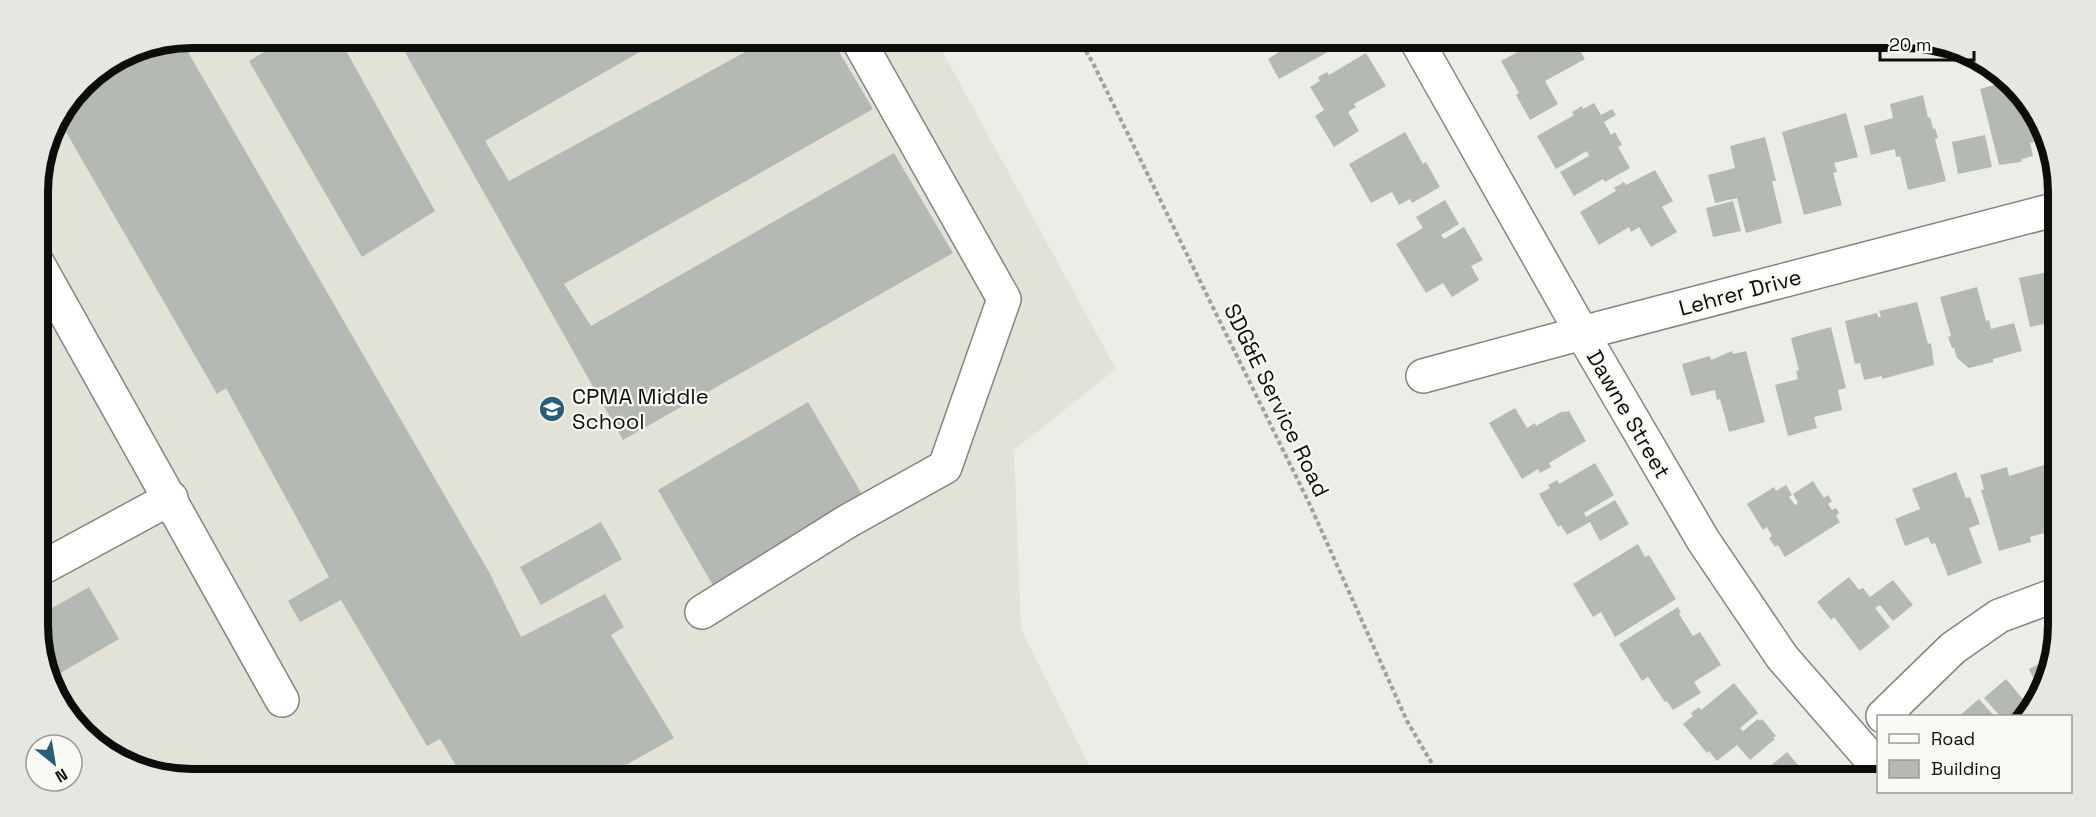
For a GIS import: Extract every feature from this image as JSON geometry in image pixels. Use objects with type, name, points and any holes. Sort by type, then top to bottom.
[{"type":"street","points":[[702,612],[848,521],[945,467],[1004,299],[863,48]]},
{"type":"street","name":"Dawne Street","points":[[1421,48],[1582,333],[1703,540],[1782,657],[1867,731],[1877,763]]},
{"type":"street","name":"Lehrer Drive","points":[[1423,376],[2048,211]]},
{"type":"street","points":[[48,282],[282,700]]},
{"type":"street","points":[[48,565],[171,498]]},
{"type":"street","points":[[1885,715],[1953,648],[1999,616],[2048,598]]},
{"type":"path","name":"SDG&E Service Road","points":[[1084,48],[1305,494],[1407,721],[1435,769]]},
{"type":"shaded area","name":"CPMA Middle School","points":[[183,48],[940,48],[1116,369],[1014,450],[1021,629],[1091,769],[183,769],[164,766],[128,754],[97,733],[72,705],[56,671],[48,634],[48,183],[53,155],[67,120],[90,90],[120,67],[146,56]]},
{"type":"building","points":[[183,48],[186,48],[489,572],[521,637],[605,594],[624,627],[611,635],[674,738],[619,769],[458,769],[440,739],[427,746],[341,600],[300,622],[288,601],[329,577],[226,388],[217,394],[63,127],[72,112],[90,90],[112,72],[137,59]]},
{"type":"building","points":[[264,48],[345,48],[435,211],[362,257],[249,61],[266,51]]},
{"type":"building","points":[[403,48],[647,48],[485,141],[509,181],[753,48],[837,48],[873,109],[564,284],[591,326],[894,153],[953,253],[623,440]]},
{"type":"building","points":[[1277,48],[1335,48],[1279,79],[1268,59],[1279,52]]},
{"type":"building","points":[[1525,48],[1578,48],[1585,59],[1545,81],[1558,104],[1530,120],[1516,95],[1519,93],[1501,61]]},
{"type":"building","points":[[1366,53],[1386,86],[1354,104],[1356,107],[1348,112],[1359,131],[1334,147],[1315,116],[1324,110],[1310,87],[1320,81],[1318,77],[1327,72],[1329,75]]},
{"type":"building","points":[[1999,84],[2018,104],[2029,120],[2038,141],[2030,143],[2033,156],[2022,159],[2021,162],[1999,165],[1980,89]]},
{"type":"building","points":[[1923,95],[1928,118],[1930,117],[1938,138],[1935,139],[1946,181],[1908,190],[1900,156],[1896,157],[1895,149],[1871,155],[1864,126],[1893,118],[1890,104]]},
{"type":"building","points":[[1594,103],[1601,115],[1612,109],[1616,115],[1604,122],[1611,135],[1615,132],[1622,145],[1618,147],[1630,168],[1605,182],[1603,179],[1574,196],[1560,172],[1589,156],[1587,151],[1556,169],[1537,136],[1574,115],[1572,112],[1582,106],[1583,109]]},
{"type":"building","points":[[1846,113],[1858,157],[1834,163],[1837,172],[1833,173],[1842,205],[1804,215],[1782,132]]},
{"type":"building","points":[[1405,132],[1423,164],[1426,162],[1440,187],[1412,203],[1410,199],[1399,205],[1392,192],[1371,203],[1349,164]]},
{"type":"building","points":[[1985,135],[1992,167],[1958,174],[1952,142]]},
{"type":"building","points":[[1765,137],[1776,181],[1772,181],[1782,223],[1746,233],[1737,198],[1715,203],[1708,175],[1735,168],[1730,146]]},
{"type":"building","points":[[1655,170],[1673,201],[1662,207],[1677,232],[1651,247],[1639,227],[1631,232],[1629,227],[1599,245],[1580,212],[1616,191],[1614,188],[1624,182],[1626,185]]},
{"type":"building","points":[[1445,200],[1459,224],[1441,235],[1444,239],[1464,227],[1483,260],[1471,266],[1479,280],[1452,297],[1443,283],[1426,293],[1396,244],[1423,228],[1416,217]]},
{"type":"building","points":[[1733,201],[1741,231],[1713,237],[1706,208]]},
{"type":"building","points":[[2047,272],[2048,323],[2030,327],[2019,278]]},
{"type":"building","points":[[1977,287],[1986,321],[1989,320],[1991,329],[2014,323],[2022,351],[1969,368],[1957,358],[1952,348],[1940,297]]},
{"type":"building","points":[[1917,302],[1928,344],[1931,343],[1934,365],[1882,379],[1882,376],[1864,380],[1860,363],[1855,364],[1845,321],[1877,313],[1878,317],[1881,317],[1879,311]]},
{"type":"building","points":[[1831,327],[1846,388],[1838,390],[1842,410],[1814,417],[1817,428],[1788,436],[1775,385],[1798,379],[1796,371],[1799,370],[1791,338]]},
{"type":"building","points":[[1732,351],[1733,354],[1746,351],[1765,422],[1729,432],[1720,399],[1717,400],[1715,390],[1691,396],[1682,364],[1710,356],[1711,360]]},
{"type":"building","points":[[808,402],[866,501],[715,589],[658,490]]},
{"type":"building","points":[[1515,408],[1527,428],[1535,423],[1536,426],[1561,412],[1569,411],[1586,441],[1549,463],[1551,467],[1540,473],[1538,469],[1522,479],[1489,423]]},
{"type":"building","points":[[1595,463],[1614,495],[1584,513],[1586,517],[1615,500],[1629,524],[1600,541],[1590,522],[1567,535],[1561,525],[1558,527],[1539,494],[1550,488],[1548,485],[1557,480],[1559,484]]},
{"type":"building","points":[[2044,465],[2048,478],[2048,532],[2030,537],[2031,542],[1999,551],[1981,490],[1984,489],[1980,475],[2007,467],[2009,476]]},
{"type":"building","points":[[1956,472],[1966,498],[1970,497],[1980,524],[1969,528],[1982,563],[1948,576],[1935,543],[1931,544],[1928,537],[1905,546],[1895,519],[1920,509],[1912,489]]},
{"type":"building","points":[[1813,481],[1824,498],[1828,495],[1832,501],[1828,504],[1832,510],[1836,508],[1839,513],[1836,516],[1840,522],[1785,557],[1778,545],[1775,547],[1769,538],[1772,536],[1767,527],[1763,530],[1747,504],[1774,487],[1776,491],[1786,485],[1792,495],[1789,497],[1795,505],[1798,503],[1793,494]]},
{"type":"building","points":[[601,522],[622,559],[541,605],[520,567]]},
{"type":"building","points":[[1638,544],[1645,557],[1649,555],[1676,599],[1615,637],[1601,612],[1593,617],[1573,584]]},
{"type":"building","points":[[1849,577],[1859,590],[1863,588],[1870,597],[1893,580],[1913,605],[1893,621],[1880,605],[1875,608],[1890,627],[1860,651],[1834,617],[1831,620],[1817,602]]},
{"type":"building","points":[[89,587],[119,639],[57,675],[48,634],[48,610]]},
{"type":"building","points":[[1678,607],[1681,613],[1679,614],[1693,636],[1700,632],[1721,665],[1694,682],[1701,693],[1673,710],[1648,677],[1642,681],[1619,644]]},
{"type":"building","points":[[2042,662],[2035,683],[2029,669]]},
{"type":"building","points":[[2006,679],[2026,702],[2016,715],[1999,715],[1984,698]]},
{"type":"building","points":[[1734,683],[1758,713],[1740,728],[1743,731],[1758,719],[1760,721],[1762,719],[1776,736],[1750,760],[1737,745],[1717,761],[1709,751],[1707,753],[1683,724],[1693,716],[1691,713],[1699,707],[1701,710]]},
{"type":"building","points":[[1979,699],[1993,715],[1960,715]]},
{"type":"building","points":[[1787,752],[1801,769],[1767,769]]},
{"type":"place","name":"CPMA Middle School","points":[[552,409]]}]
